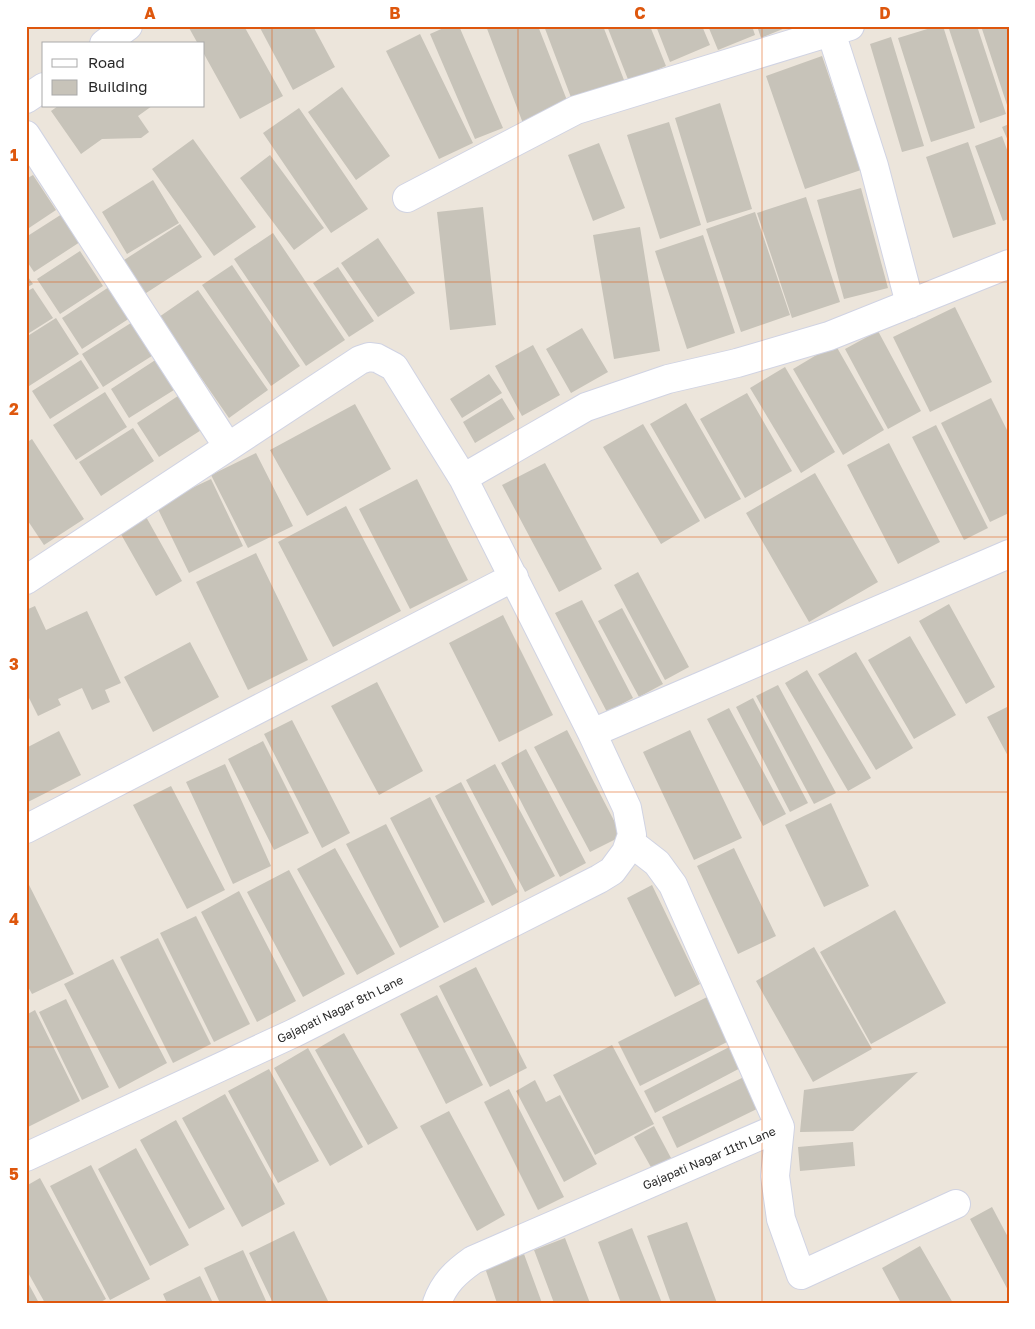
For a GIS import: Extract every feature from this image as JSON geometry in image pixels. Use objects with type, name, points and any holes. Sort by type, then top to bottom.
[{"type":"street","points":[[107,42],[128,26]]},
{"type":"street","points":[[407,198],[576,110],[837,29],[910,304]]},
{"type":"street","points":[[26,99],[42,88]]},
{"type":"street","points":[[26,134],[228,447]]},
{"type":"street","points":[[463,478],[586,407],[668,379],[745,361],[829,336],[1009,264]]},
{"type":"street","points":[[26,580],[360,360],[369,357],[377,358],[394,367],[402,376],[463,478],[592,733],[627,808],[631,839]]},
{"type":"street","points":[[592,733],[1009,554]]},
{"type":"street","points":[[26,829],[514,577]]},
{"type":"street","name":"Gajapati Nagar 11th Lane","points":[[437,1303],[445,1284],[457,1271],[473,1260],[780,1127],[673,885],[657,863],[631,839]]},
{"type":"street","name":"Gajapati Nagar 8th Lane","points":[[26,1157],[294,1033],[599,879],[612,871],[621,860],[631,839]]},
{"type":"street","points":[[780,1127],[776,1176],[780,1211],[800,1276],[956,1204]]},
{"type":"building","points":[[188,26],[244,26],[283,96],[240,119],[205,56],[205,42],[197,42]]},
{"type":"building","points":[[259,26],[313,26],[335,67],[293,90]]},
{"type":"building","points":[[448,26],[459,26],[503,128],[475,139],[430,34]]},
{"type":"building","points":[[486,26],[538,26],[570,108],[524,126]]},
{"type":"building","points":[[544,26],[603,26],[624,80],[572,100]]},
{"type":"building","points":[[607,26],[650,26],[666,66],[629,82]]},
{"type":"building","points":[[656,26],[702,26],[710,45],[670,62]]},
{"type":"building","points":[[708,26],[752,26],[755,35],[718,50]]},
{"type":"building","points":[[757,26],[790,26],[761,38]]},
{"type":"building","points":[[937,26],[943,26],[975,128],[931,142],[898,38]]},
{"type":"building","points":[[948,26],[977,26],[1006,114],[980,123]]},
{"type":"building","points":[[981,26],[1009,26],[1009,108],[1008,108]]},
{"type":"building","points":[[420,34],[473,143],[439,159],[386,51]]},
{"type":"building","points":[[891,37],[924,146],[902,152],[870,44]]},
{"type":"building","points":[[822,56],[861,170],[805,189],[766,76]]},
{"type":"building","points":[[342,87],[390,156],[356,180],[308,112]]},
{"type":"building","points":[[720,103],[752,209],[707,223],[675,118]]},
{"type":"building","points":[[55,108],[149,108],[138,116],[149,132],[141,138],[102,139],[81,154],[51,111]]},
{"type":"building","points":[[299,108],[368,209],[331,233],[263,133]]},
{"type":"building","points":[[669,122],[701,225],[660,239],[627,135]]},
{"type":"building","points":[[1009,124],[1009,143],[1002,127]]},
{"type":"building","points":[[1002,136],[1009,155],[1009,219],[1003,221],[975,146]]},
{"type":"building","points":[[193,139],[256,227],[214,256],[152,169]]},
{"type":"building","points":[[968,142],[996,224],[953,238],[926,157]]},
{"type":"building","points":[[599,143],[625,208],[593,221],[568,155]]},
{"type":"building","points":[[270,155],[324,228],[294,250],[240,178]]},
{"type":"building","points":[[33,175],[56,210],[26,230],[26,179]]},
{"type":"building","points":[[153,180],[179,223],[127,254],[102,212]]},
{"type":"building","points":[[861,188],[888,288],[844,299],[817,200]]},
{"type":"building","points":[[806,197],[840,302],[792,318],[757,213]]},
{"type":"building","points":[[483,207],[496,325],[450,330],[437,212]]},
{"type":"building","points":[[755,212],[790,315],[741,332],[706,229]]},
{"type":"building","points":[[62,214],[80,242],[34,272],[26,260],[26,237]]},
{"type":"building","points":[[180,224],[202,257],[143,295],[121,262]]},
{"type":"building","points":[[640,227],[660,351],[614,359],[593,235]]},
{"type":"building","points":[[273,233],[345,340],[306,366],[234,259]]},
{"type":"building","points":[[703,235],[735,333],[687,349],[655,251]]},
{"type":"building","points":[[378,238],[415,293],[378,317],[341,263]]},
{"type":"building","points":[[80,251],[103,286],[60,314],[37,279]]},
{"type":"building","points":[[232,265],[300,366],[271,386],[202,285]]},
{"type":"building","points":[[338,267],[374,321],[349,337],[313,283]]},
{"type":"building","points":[[26,274],[33,284],[26,288]]},
{"type":"building","points":[[109,287],[130,318],[82,349],[62,318]]},
{"type":"building","points":[[33,288],[53,318],[26,335],[26,292]]},
{"type":"building","points":[[198,290],[268,390],[229,418],[159,317]]},
{"type":"building","points":[[955,307],[992,382],[930,412],[893,337]]},
{"type":"building","points":[[56,318],[79,354],[26,388],[26,337]]},
{"type":"building","points":[[134,321],[155,354],[103,387],[82,354]]},
{"type":"building","points":[[582,328],[608,372],[571,393],[546,349]]},
{"type":"building","points":[[878,331],[921,411],[888,429],[845,349]]},
{"type":"building","points":[[835,344],[884,430],[843,455],[793,369]]},
{"type":"building","points":[[533,345],[560,395],[522,416],[495,366]]},
{"type":"building","points":[[163,355],[182,385],[129,418],[111,389]]},
{"type":"building","points":[[81,360],[99,388],[50,419],[32,391]]},
{"type":"building","points":[[785,367],[835,452],[801,473],[750,388]]},
{"type":"building","points":[[489,374],[502,393],[462,418],[450,399]]},
{"type":"building","points":[[105,392],[127,427],[76,460],[53,425]]},
{"type":"building","points":[[184,392],[206,427],[159,457],[137,423]]},
{"type":"building","points":[[747,393],[792,471],[745,498],[700,419]]},
{"type":"building","points":[[502,398],[515,419],[475,443],[463,422]]},
{"type":"building","points":[[991,398],[1009,434],[1009,513],[990,522],[941,423]]},
{"type":"building","points":[[686,403],[741,499],[705,519],[650,424]]},
{"type":"building","points":[[355,404],[391,469],[307,516],[270,450]]},
{"type":"building","points":[[643,424],[700,521],[661,544],[603,447]]},
{"type":"building","points":[[936,425],[988,528],[964,540],[912,437]]},
{"type":"building","points":[[133,428],[154,461],[101,496],[79,462]]},
{"type":"building","points":[[32,439],[84,519],[44,545],[26,518],[26,443]]},
{"type":"building","points":[[889,443],[940,542],[898,564],[847,465]]},
{"type":"building","points":[[256,453],[293,526],[248,548],[211,475]]},
{"type":"building","points":[[545,463],[602,569],[559,592],[502,485]]},
{"type":"building","points":[[815,473],[878,582],[809,622],[746,513]]},
{"type":"building","points":[[211,479],[243,546],[189,573],[156,505]]},
{"type":"building","points":[[417,479],[468,580],[410,609],[359,509]]},
{"type":"building","points":[[346,506],[401,611],[333,647],[278,542]]},
{"type":"building","points":[[145,515],[182,581],[156,596],[118,529]]},
{"type":"building","points":[[256,553],[308,660],[248,690],[196,582]]},
{"type":"building","points":[[638,572],[689,667],[665,680],[614,585]]},
{"type":"building","points":[[582,600],[633,698],[607,712],[555,613]]},
{"type":"building","points":[[949,604],[995,687],[966,704],[919,621]]},
{"type":"building","points":[[35,606],[46,630],[87,611],[121,683],[105,690],[110,702],[92,710],[82,688],[58,699],[61,705],[38,716],[26,692],[26,610]]},
{"type":"building","points":[[622,608],[663,684],[639,697],[598,621]]},
{"type":"building","points":[[503,615],[553,715],[499,742],[449,643]]},
{"type":"building","points":[[910,636],[956,715],[914,739],[868,660]]},
{"type":"building","points":[[190,642],[219,697],[153,732],[124,677]]},
{"type":"building","points":[[856,652],[913,748],[876,770],[818,674]]},
{"type":"building","points":[[807,670],[871,778],[848,791],[785,683]]},
{"type":"building","points":[[377,682],[423,771],[379,795],[331,706]]},
{"type":"building","points":[[778,685],[836,793],[814,804],[756,696]]},
{"type":"building","points":[[753,698],[808,803],[790,812],[736,707]]},
{"type":"building","points":[[1009,706],[1009,758],[987,717]]},
{"type":"building","points":[[729,708],[786,814],[763,826],[707,719]]},
{"type":"building","points":[[292,720],[350,833],[322,848],[264,734]]},
{"type":"building","points":[[567,730],[622,836],[590,852],[534,747]]},
{"type":"building","points":[[690,730],[742,838],[694,860],[643,752]]},
{"type":"building","points":[[59,731],[81,775],[26,803],[26,748]]},
{"type":"building","points":[[263,741],[309,833],[274,850],[228,759]]},
{"type":"building","points":[[526,749],[586,863],[560,877],[501,763]]},
{"type":"building","points":[[225,764],[271,866],[233,884],[186,782]]},
{"type":"building","points":[[495,764],[555,876],[525,892],[466,780]]},
{"type":"building","points":[[461,782],[518,892],[492,906],[435,796]]},
{"type":"building","points":[[171,786],[225,890],[187,909],[133,805]]},
{"type":"building","points":[[430,797],[485,902],[444,923],[390,818]]},
{"type":"building","points":[[831,803],[869,886],[824,907],[785,825]]},
{"type":"building","points":[[386,824],[439,927],[400,948],[346,844]]},
{"type":"building","points":[[335,848],[395,954],[357,975],[297,869]]},
{"type":"building","points":[[734,848],[776,936],[738,954],[697,866]]},
{"type":"building","points":[[289,870],[345,974],[303,997],[247,892]]},
{"type":"building","points":[[26,879],[74,974],[32,994],[26,983]]},
{"type":"building","points":[[652,885],[700,984],[675,997],[627,898]]},
{"type":"building","points":[[239,891],[296,1001],[257,1022],[201,912]]},
{"type":"building","points":[[895,910],[946,1003],[871,1044],[820,952]]},
{"type":"building","points":[[196,916],[250,1024],[214,1042],[160,933]]},
{"type":"building","points":[[158,938],[211,1044],[173,1063],[120,957]]},
{"type":"building","points":[[814,947],[872,1049],[813,1082],[756,981]]},
{"type":"building","points":[[113,959],[167,1063],[119,1089],[64,984]]},
{"type":"building","points":[[476,967],[527,1068],[490,1087],[439,986]]},
{"type":"building","points":[[713,994],[735,1038],[640,1086],[618,1042]]},
{"type":"building","points":[[437,995],[483,1085],[446,1104],[400,1014]]},
{"type":"building","points":[[66,999],[109,1087],[82,1100],[39,1012]]},
{"type":"building","points":[[35,1010],[80,1101],[26,1128],[26,1015]]},
{"type":"building","points":[[344,1033],[398,1128],[368,1145],[315,1050]]},
{"type":"building","points":[[737,1043],[748,1064],[655,1113],[644,1091]]},
{"type":"building","points":[[612,1045],[654,1124],[595,1155],[553,1075]]},
{"type":"building","points":[[308,1048],[363,1147],[330,1166],[274,1068]]},
{"type":"building","points":[[269,1069],[319,1161],[278,1183],[228,1091]]},
{"type":"building","points":[[918,1072],[853,1131],[800,1132],[804,1090]]},
{"type":"building","points":[[748,1075],[763,1106],[677,1148],[662,1117]]},
{"type":"building","points":[[535,1080],[546,1102],[560,1095],[597,1164],[564,1182],[516,1091]]},
{"type":"building","points":[[509,1089],[564,1197],[538,1210],[484,1102]]},
{"type":"building","points":[[225,1094],[285,1204],[242,1227],[182,1118]]},
{"type":"building","points":[[449,1111],[505,1215],[477,1231],[420,1126]]},
{"type":"building","points":[[176,1120],[225,1209],[189,1229],[140,1140]]},
{"type":"building","points":[[654,1126],[671,1158],[652,1169],[634,1137]]},
{"type":"building","points":[[853,1142],[855,1166],[800,1171],[798,1147]]},
{"type":"building","points":[[136,1148],[189,1245],[150,1266],[98,1169]]},
{"type":"building","points":[[91,1165],[150,1279],[110,1300],[50,1186]]},
{"type":"building","points":[[40,1178],[106,1299],[99,1303],[45,1303],[26,1269],[26,1186]]},
{"type":"building","points":[[992,1207],[1009,1239],[1009,1292],[970,1219]]},
{"type":"building","points":[[687,1222],[717,1303],[671,1303],[647,1236]]},
{"type":"building","points":[[632,1228],[662,1303],[621,1303],[598,1242]]},
{"type":"building","points":[[294,1231],[329,1303],[273,1303],[249,1253]]},
{"type":"building","points":[[565,1238],[590,1303],[554,1303],[534,1250]]},
{"type":"building","points":[[920,1246],[953,1303],[901,1303],[882,1268]]},
{"type":"building","points":[[243,1250],[267,1303],[220,1303],[204,1268]]},
{"type":"building","points":[[524,1254],[542,1303],[497,1303],[485,1268]]},
{"type":"building","points":[[200,1276],[213,1303],[167,1303],[163,1294]]},
{"type":"building","points":[[26,1279],[39,1303],[26,1303]]}]
